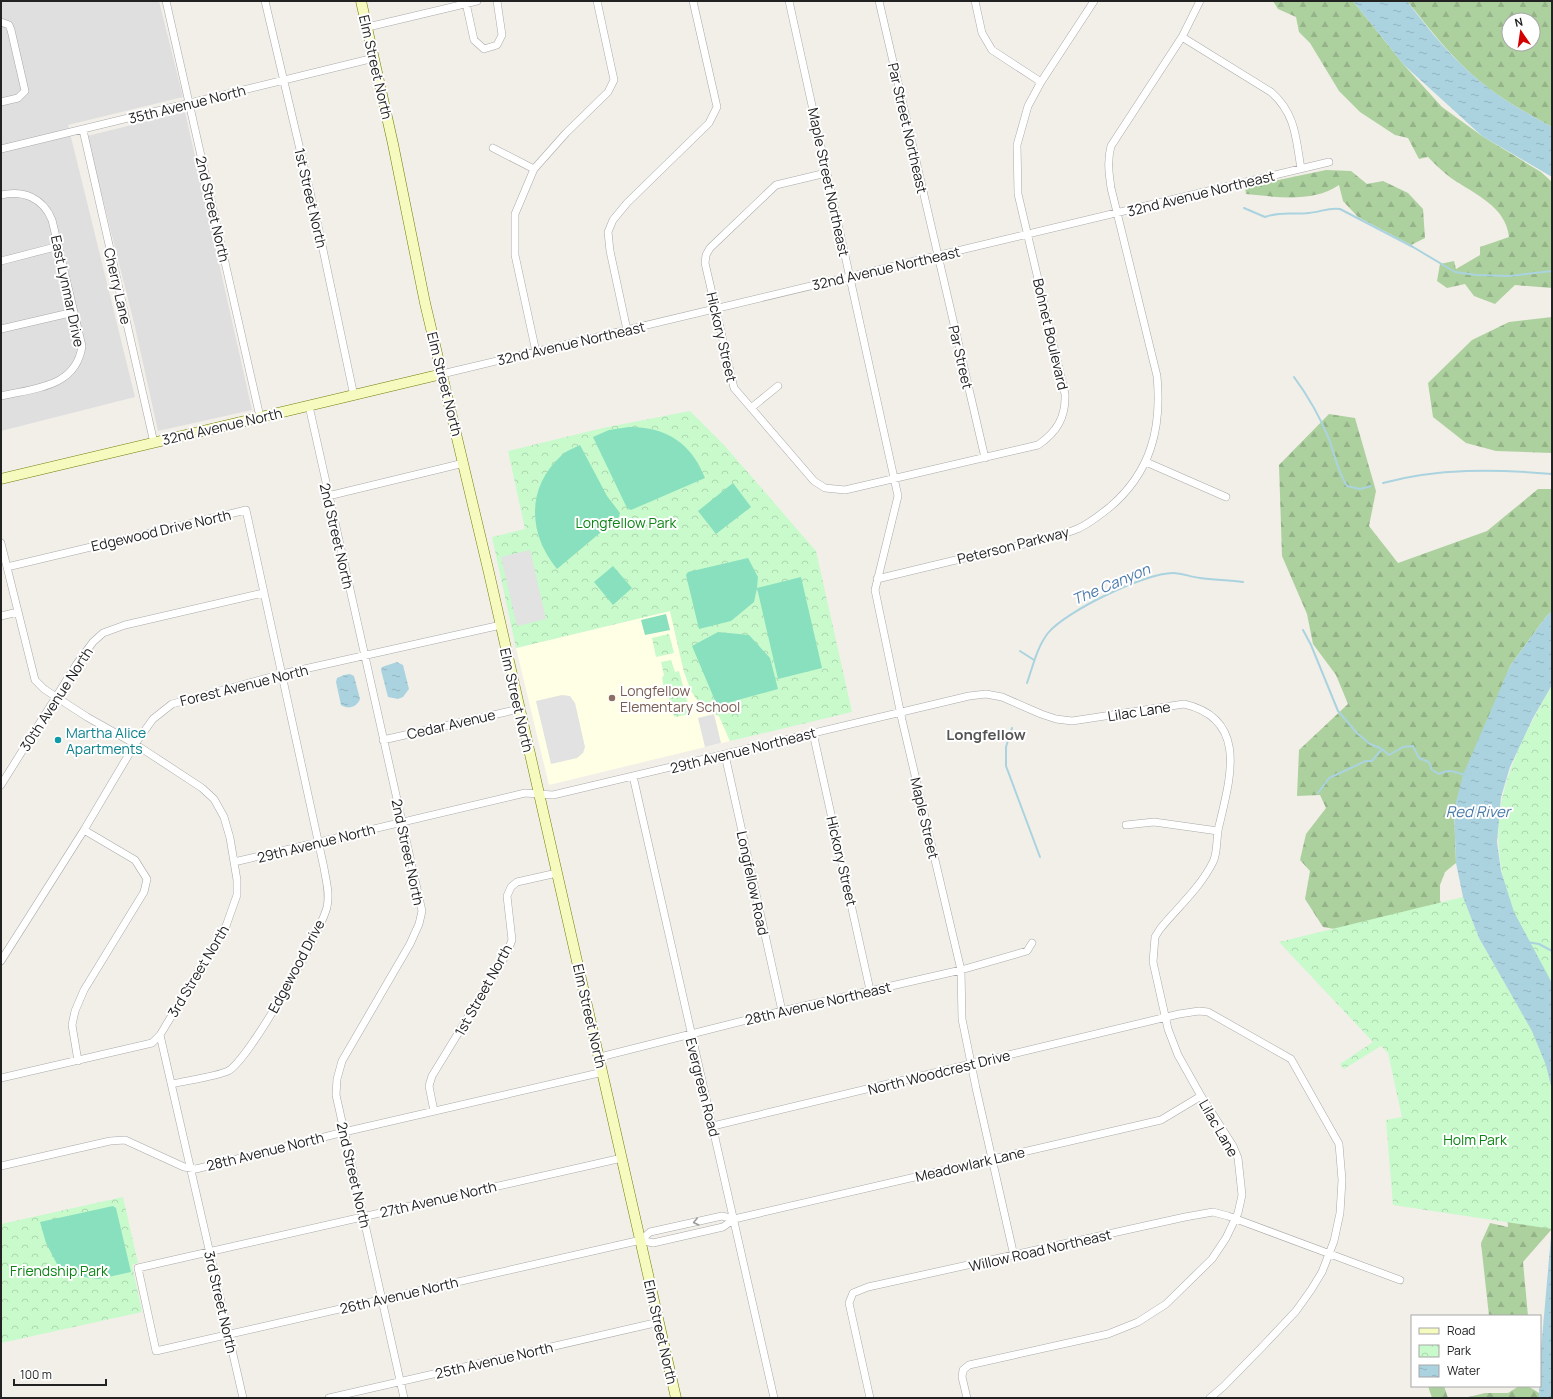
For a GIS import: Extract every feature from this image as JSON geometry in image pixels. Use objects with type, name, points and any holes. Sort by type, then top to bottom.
[{"type":"street","name":"2nd Street North","points":[[166,1],[260,417]]},
{"type":"street","name":"1st Street North","points":[[265,1],[318,226],[354,396]]},
{"type":"street","name":"Elm Street North","points":[[361,1],[368,27],[442,374],[464,463],[600,1058],[676,1398]]},
{"type":"street","points":[[368,27],[477,1]]},
{"type":"street","points":[[466,4],[474,40],[484,49],[498,45],[502,35],[497,1]]},
{"type":"street","points":[[536,352],[515,255],[513,227],[515,214],[534,169],[566,133],[608,92],[614,80],[597,1]]},
{"type":"street","points":[[627,330],[610,251],[608,232],[613,220],[627,203],[709,123],[716,107],[693,1]]},
{"type":"street","name":"Maple Street Northeast","points":[[789,1],[894,480]]},
{"type":"street","name":"Par Street Northeast","points":[[879,1],[937,256]]},
{"type":"street","points":[[975,1],[982,33],[992,50],[1041,82]]},
{"type":"street","name":"Bohnet Boulevard","points":[[894,480],[1038,445],[1047,439],[1060,423],[1066,405],[1062,380],[1018,194],[1017,145],[1028,106],[1041,82],[1094,1]]},
{"type":"street","name":"Peterson Parkway","points":[[877,579],[1038,540],[1078,528],[1093,520],[1117,501],[1132,484],[1146,462],[1154,439],[1160,401],[1157,376],[1117,213],[1108,172],[1108,156],[1111,146],[1182,37],[1200,1]]},
{"type":"street","points":[[1,22],[9,25],[11,30],[25,90],[18,98],[1,102]]},
{"type":"street","points":[[1182,37],[1271,92],[1282,102],[1293,123],[1301,169]]},
{"type":"street","name":"35th Avenue North","points":[[1,149],[374,58]]},
{"type":"street","name":"Cherry Lane","points":[[83,130],[154,442]]},
{"type":"street","points":[[493,148],[534,169]]},
{"type":"street","name":"32nd Avenue Northeast","points":[[442,374],[1329,162]]},
{"type":"street","name":"Hickory Street","points":[[826,173],[776,184],[710,248],[706,255],[705,262],[734,388],[814,481],[825,488],[845,490],[894,480]]},
{"type":"street","name":"East Lynmar Drive","points":[[1,195],[11,193],[22,194],[40,202],[48,210],[59,246],[82,346],[81,357],[76,366],[61,381],[1,396]]},
{"type":"street","points":[[1,261],[59,246]]},
{"type":"street","name":"Par Street","points":[[937,256],[985,458]]},
{"type":"street","points":[[1,329],[74,312]]},
{"type":"street","name":"32nd Avenue North","points":[[1,479],[442,374]]},
{"type":"street","points":[[751,408],[778,386]]},
{"type":"street","name":"2nd Street North","points":[[309,406],[422,911],[419,924],[410,944],[342,1061],[337,1079],[336,1095],[404,1398]]},
{"type":"street","points":[[1146,462],[1226,497]]},
{"type":"street","points":[[328,496],[464,463]]},
{"type":"street","name":"Maple Street","points":[[894,480],[898,496],[877,579],[876,590],[901,712],[961,970],[962,1020],[992,1159]]},
{"type":"street","name":"Edgewood Drive North","points":[[7,567],[246,510],[282,674]]},
{"type":"street","name":"3rd Street North","points":[[1,543],[35,680],[56,697],[87,717],[135,744],[202,788],[214,799],[224,817],[230,838],[237,880],[236,895],[226,926],[160,1035],[243,1398]]},
{"type":"street","name":"30th Avenue North","points":[[1,785],[56,697],[93,642],[107,631],[125,625],[263,593]]},
{"type":"street","points":[[1,616],[18,612]]},
{"type":"street","name":"Forest Avenue North","points":[[1,961],[84,830],[135,744],[153,719],[172,704],[282,674],[501,625]]},
{"type":"street","name":"Edgewood Drive","points":[[172,1084],[228,1071],[239,1061],[264,1027],[312,940],[326,908],[328,891],[282,674]]},
{"type":"street","name":"Lilac Lane","points":[[946,701],[986,694],[1002,697],[1056,719],[1072,721],[1184,704],[1198,708],[1218,722],[1228,736],[1230,772],[1218,831],[1214,860],[1204,877],[1167,920],[1155,937],[1153,962],[1165,1017],[1178,1055],[1201,1096],[1233,1146],[1238,1158],[1242,1195],[1235,1219],[1226,1238],[1212,1259],[1166,1304],[1123,1330],[968,1365],[963,1370],[962,1377],[967,1398]]},
{"type":"street","name":"29th Avenue Northeast","points":[[539,794],[553,795],[946,701]]},
{"type":"street","name":"Cedar Avenue","points":[[383,740],[519,709]]},
{"type":"street","name":"Hickory Street","points":[[813,733],[870,990]]},
{"type":"street","name":"Longfellow Road","points":[[725,755],[782,1011]]},
{"type":"street","name":"Evergreen Road","points":[[633,776],[690,1033],[714,1126],[774,1398]]},
{"type":"street","name":"29th Avenue North","points":[[234,862],[525,794],[539,794]]},
{"type":"street","points":[[1126,825],[1154,822],[1218,831]]},
{"type":"street","points":[[78,1061],[72,1025],[75,1011],[84,990],[144,892],[147,879],[135,860],[84,830]]},
{"type":"street","name":"1st Street North","points":[[434,1112],[429,1086],[432,1076],[506,955],[512,940],[507,896],[511,887],[517,882],[557,873]]},
{"type":"street","name":"28th Avenue Northeast","points":[[600,1058],[690,1033],[961,970],[1027,951],[1032,943]]},
{"type":"street","name":"North Woodcrest Drive","points":[[714,1126],[1165,1017],[1199,1011],[1208,1012],[1291,1059],[1338,1144],[1342,1180],[1340,1213],[1329,1254],[1322,1272],[1296,1311],[1224,1386],[1210,1398]]},
{"type":"street","points":[[1,1078],[152,1043],[160,1035]]},
{"type":"street","name":"28th Avenue North","points":[[1,1166],[110,1141],[125,1140],[184,1166],[196,1169],[344,1132],[603,1072]]},
{"type":"street","name":"Meadowlark Lane","points":[[641,1240],[653,1243],[723,1227],[734,1219],[1161,1120],[1201,1096]]},
{"type":"street","name":"27th Avenue North","points":[[156,1351],[138,1268],[363,1215],[622,1158]]},
{"type":"street","points":[[992,1159],[1014,1256]]},
{"type":"street","name":"Willow Road Northeast","points":[[870,1398],[849,1304],[853,1293],[868,1287],[1213,1212],[1400,1280]]},
{"type":"street","name":"Meadowlark Lane","points":[[641,1240],[650,1232],[722,1216],[734,1219]]},
{"type":"street","name":"26th Avenue North","points":[[156,1351],[641,1240]]},
{"type":"street","name":"25th Avenue North","points":[[328,1398],[659,1322]]},
{"type":"shaded area","points":[[1,1],[159,1],[183,97],[68,125],[135,397],[1,431]]},
{"type":"shaded area","points":[[185,112],[252,410],[158,431],[135,327],[87,136]]},
{"type":"shaded area","points":[[530,550],[546,619],[517,626],[501,557]]},
{"type":"shaded area","name":"Longfellow Elementary School","points":[[670,611],[684,672],[703,707],[719,716],[730,741],[549,785],[516,648]]},
{"type":"shaded area","points":[[562,695],[570,696],[575,703],[585,747],[583,753],[577,758],[551,764],[536,701]]},
{"type":"shaded area","points":[[714,714],[721,743],[705,747],[698,718]]},
{"type":"green space","points":[[1273,1],[1353,1],[1404,65],[1442,107],[1482,136],[1541,172],[1552,182],[1552,288],[1515,285],[1495,304],[1474,296],[1465,284],[1447,288],[1437,281],[1440,264],[1454,261],[1456,269],[1480,255],[1480,247],[1509,237],[1507,226],[1502,217],[1488,202],[1451,178],[1428,157],[1419,159],[1408,138],[1395,135],[1360,112],[1339,91],[1310,43],[1299,32],[1296,17],[1278,9]]},
{"type":"green space","points":[[1407,1],[1552,1],[1552,127],[1507,101],[1482,83],[1461,64]]},
{"type":"green space","points":[[1326,170],[1351,171],[1367,184],[1383,181],[1408,193],[1423,209],[1425,238],[1411,245],[1358,217],[1343,201],[1339,185],[1329,191],[1306,197],[1246,194],[1245,187]]},
{"type":"green space","points":[[1552,317],[1552,453],[1496,451],[1466,443],[1433,417],[1428,383],[1472,340],[1509,322]]},
{"type":"green space","name":"Longfellow Park","points":[[690,411],[724,445],[816,551],[852,712],[730,741],[719,716],[701,706],[691,691],[684,672],[670,611],[516,648],[492,537],[525,529],[508,451],[603,428]]},
{"type":"green space","points":[[1329,414],[1355,418],[1376,491],[1369,526],[1398,563],[1487,531],[1538,489],[1552,489],[1552,611],[1545,618],[1510,666],[1454,810],[1456,863],[1445,872],[1440,885],[1440,900],[1445,916],[1493,965],[1532,1031],[1546,1065],[1552,1090],[1552,1229],[1523,1262],[1528,1315],[1489,1315],[1481,1243],[1490,1223],[1508,1227],[1500,1136],[1340,930],[1323,927],[1305,899],[1310,871],[1300,860],[1306,834],[1326,808],[1320,795],[1297,796],[1299,750],[1348,704],[1336,675],[1313,644],[1307,614],[1282,556],[1279,465]]},
{"type":"green space","points":[[629,427],[655,430],[676,439],[693,455],[705,478],[631,510],[627,508],[593,437],[609,430]]},
{"type":"green space","points":[[580,445],[607,496],[620,513],[619,517],[557,569],[547,555],[540,541],[536,526],[535,511],[537,497],[542,482],[550,469],[563,454]]},
{"type":"green space","points":[[733,483],[751,507],[716,534],[698,511]]},
{"type":"green space","points":[[748,558],[758,577],[754,602],[731,621],[699,629],[686,575],[688,572]]},
{"type":"green space","points":[[613,566],[632,588],[613,605],[594,582]]},
{"type":"green space","points":[[801,577],[822,668],[778,679],[757,588]]},
{"type":"green space","points":[[666,614],[670,630],[645,635],[641,620]]},
{"type":"green space","points":[[718,632],[749,635],[770,658],[778,689],[720,705],[716,703],[692,646]]},
{"type":"green space","points":[[669,634],[674,653],[656,657],[652,638]]},
{"type":"green space","points":[[671,660],[675,672],[679,671],[690,712],[689,714],[676,717],[674,716],[669,698],[666,697],[662,678],[664,675],[661,662]]},
{"type":"green space","points":[[1552,685],[1552,983],[1521,930],[1513,911],[1503,878],[1499,849],[1499,821],[1503,794],[1511,768],[1522,741]]},
{"type":"green space","name":"Holm Park","points":[[1463,897],[1479,938],[1532,1031],[1546,1065],[1552,1090],[1552,1229],[1393,1205],[1386,1120],[1402,1117],[1388,1053],[1381,1046],[1344,1069],[1340,1064],[1373,1042],[1279,942]]},
{"type":"green space","name":"Friendship Park","points":[[123,1197],[138,1263],[132,1265],[142,1312],[1,1343],[1,1224]]},
{"type":"green space","points":[[113,1206],[116,1208],[131,1272],[99,1279],[78,1276],[58,1266],[46,1243],[40,1222]]},
{"type":"green space","points":[[1428,1387],[1444,1387],[1448,1398],[1432,1398]]},
{"type":"green space","points":[[1517,1387],[1530,1387],[1539,1393],[1539,1398],[1464,1398],[1485,1393],[1508,1393]]},
{"type":"water","points":[[1353,1],[1407,1],[1442,44],[1471,74],[1507,101],[1552,127],[1552,177],[1482,136],[1404,65]]},
{"type":"water","name":"Red River","points":[[1552,611],[1552,685],[1533,718],[1510,767],[1501,797],[1497,842],[1501,871],[1514,912],[1552,983],[1552,1090],[1546,1065],[1532,1031],[1479,938],[1463,897],[1456,863],[1454,810],[1463,775],[1510,666],[1545,618]]},
{"type":"water","points":[[397,662],[403,665],[409,689],[403,697],[398,699],[388,697],[381,670],[382,667]]},
{"type":"water","points":[[350,674],[354,676],[360,699],[355,706],[344,707],[341,705],[336,682],[337,678]]},
{"type":"water","points":[[1552,1225],[1552,1398],[1539,1398],[1539,1387],[1541,1387],[1541,1350]]},
{"type":"waterway","points":[[1244,208],[1265,217],[1277,214],[1303,214],[1340,209],[1413,247],[1455,272],[1476,275],[1510,276],[1552,271]]},
{"type":"waterway","points":[[1294,377],[1309,399],[1322,423],[1329,439],[1336,463],[1347,486],[1360,489],[1371,486]]},
{"type":"waterway","points":[[1383,483],[1404,478],[1446,472],[1509,471],[1552,474]]},
{"type":"waterway","name":"The Canyon","points":[[1027,683],[1038,650],[1044,638],[1057,624],[1088,604],[1126,586],[1144,579],[1173,573],[1200,578],[1243,582]]},
{"type":"waterway","name":"The Canyon","points":[[1303,630],[1311,645],[1338,711],[1357,733],[1370,744],[1382,749],[1389,755],[1403,747],[1413,746],[1419,758],[1429,762],[1432,770],[1439,774],[1449,771],[1465,775]]},
{"type":"waterway","points":[[1020,651],[1034,660]]},
{"type":"waterway","points":[[1012,728],[1006,747],[1006,766],[1040,857]]},
{"type":"waterway","points":[[1318,793],[1329,778],[1366,761],[1372,761],[1382,749]]},
{"type":"waterway","points":[[1527,942],[1539,944],[1552,951]]},
{"type":"place","name":"Longfellow Elementary School","points":[[612,698]]},
{"type":"place","name":"Martha Alice Apartments","points":[[58,740]]},
{"type":"district","name":"Longfellow","points":[[986,734]]}]
